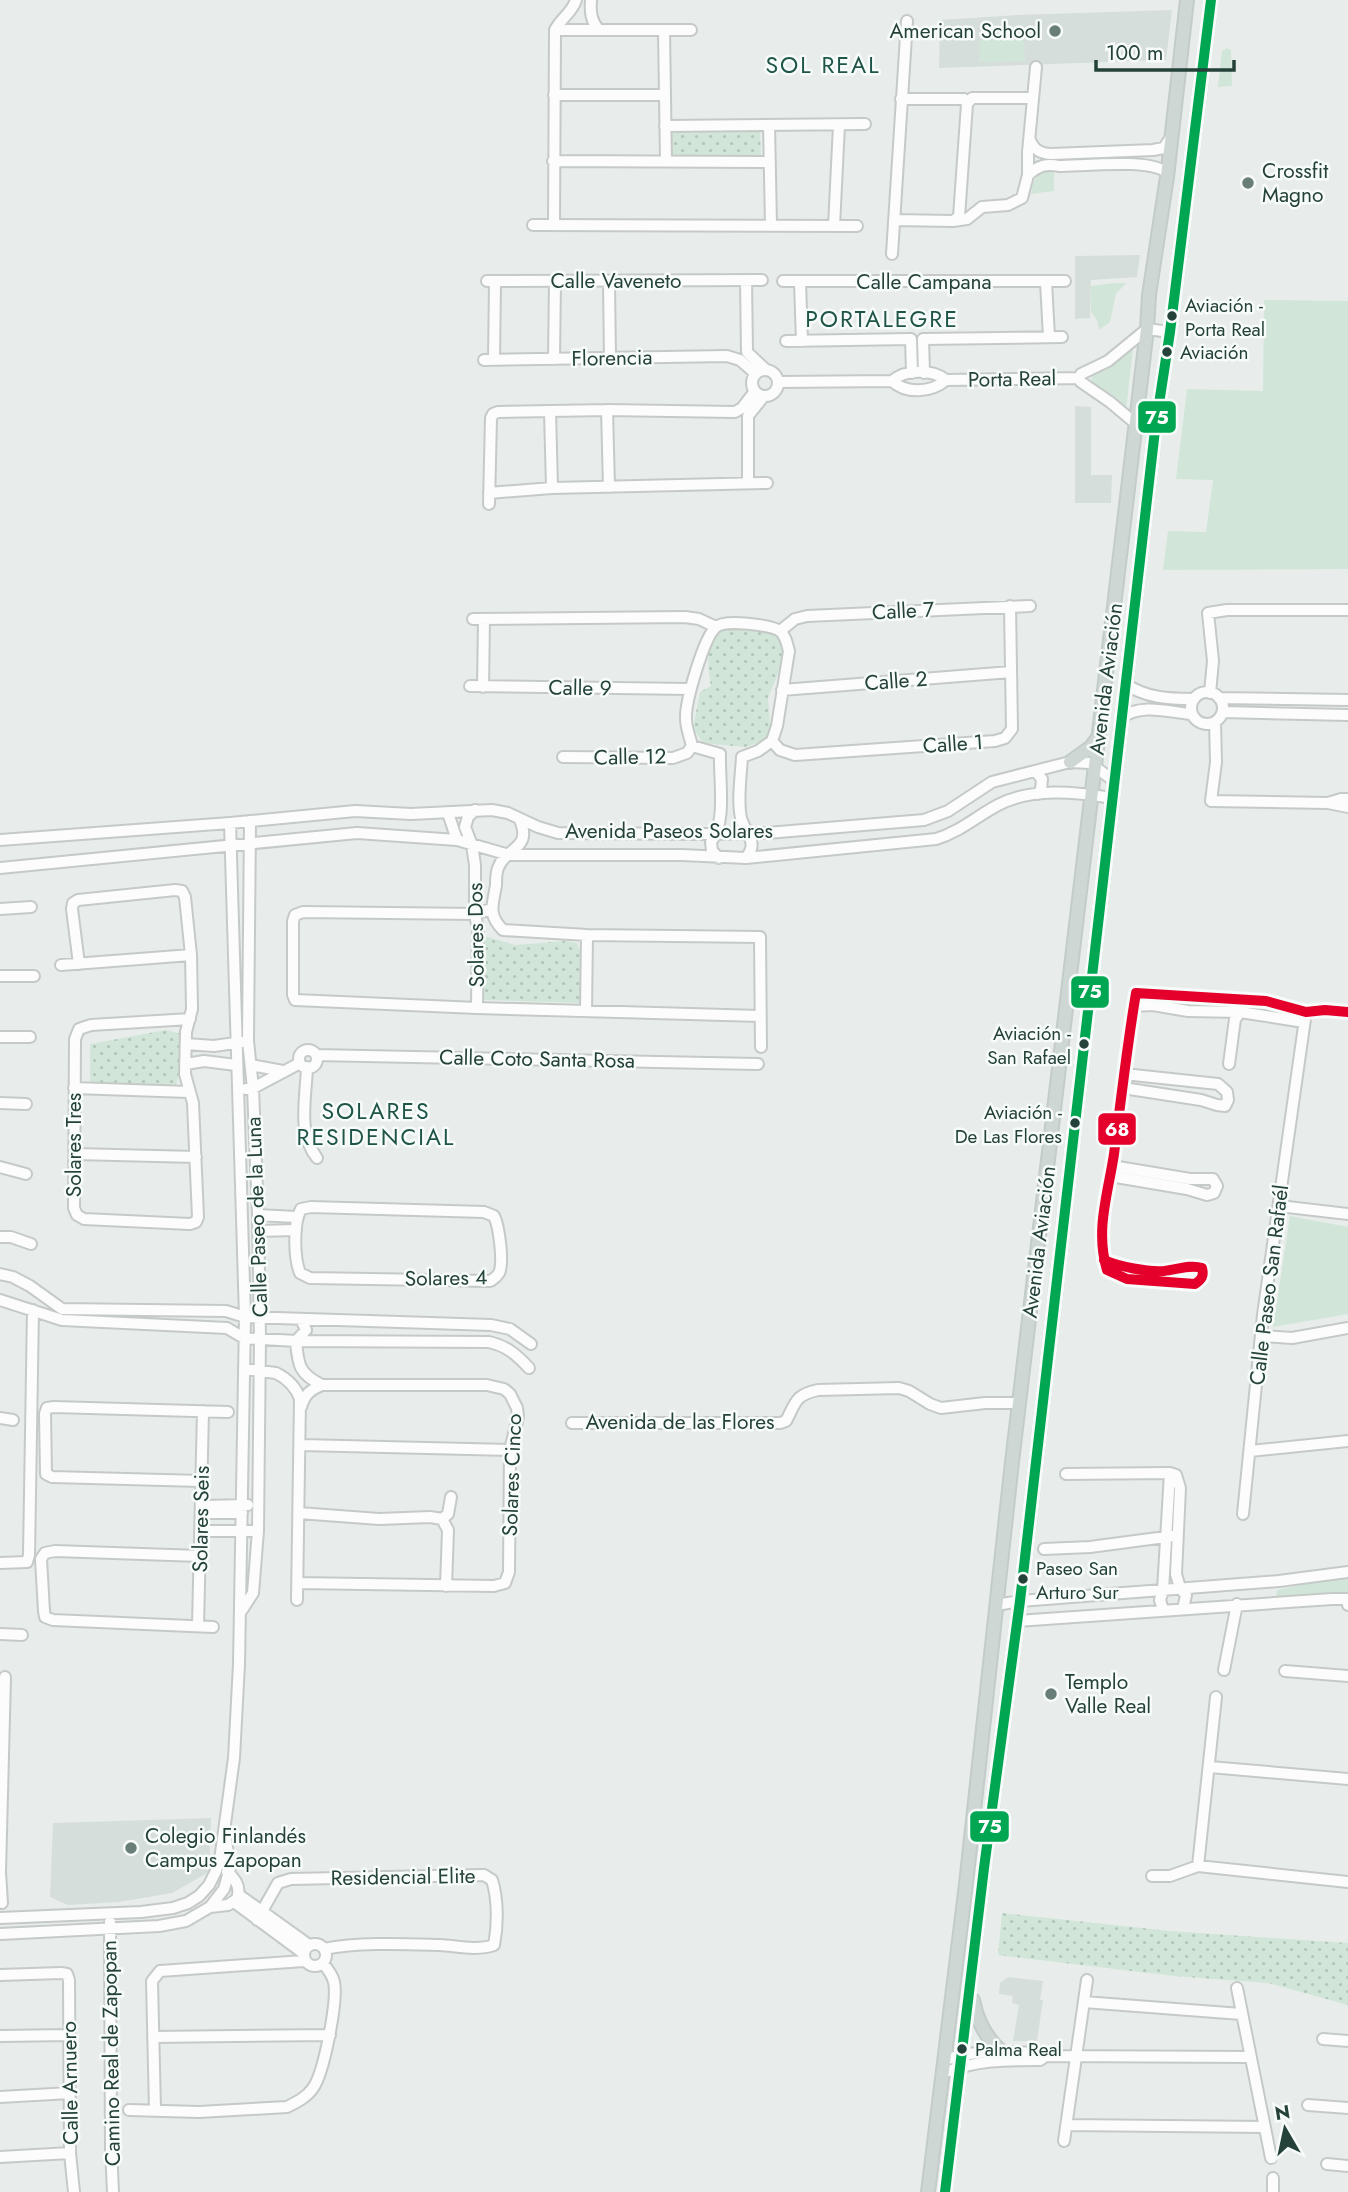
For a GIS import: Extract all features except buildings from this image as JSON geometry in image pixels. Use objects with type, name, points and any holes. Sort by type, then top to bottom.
[{"type":"main road","name":"Avenida Aviación","points":[[928,2192],[1149,295],[1172,136],[1187,0]]},
{"type":"main road","name":"Avenida Aviación","points":[[945,2192],[1020,1601],[1153,443],[1170,332],[1211,0]]},
{"type":"main road","points":[[1114,610],[1134,612]]},
{"type":"main road","points":[[1070,762],[1091,747],[1099,736]]},
{"type":"main road","points":[[971,1987],[975,2012],[987,2037],[1001,2056]]},
{"type":"street","points":[[591,0],[592,17],[599,30]]},
{"type":"street","points":[[554,225],[555,30],[559,22],[571,12],[575,1]]},
{"type":"street","points":[[892,254],[907,21]]},
{"type":"street","points":[[555,30],[691,30]]},
{"type":"street","points":[[664,30],[666,162]]},
{"type":"street","points":[[960,201],[965,205],[982,207],[1008,205],[1022,198],[1028,174],[1036,67]]},
{"type":"street","points":[[554,95],[665,95]]},
{"type":"street","points":[[902,96],[964,99],[967,104]]},
{"type":"street","points":[[953,221],[959,217],[967,104],[972,98],[1033,98]]},
{"type":"street","points":[[665,126],[864,124]]},
{"type":"street","points":[[769,125],[771,225]]},
{"type":"street","points":[[834,226],[839,125]]},
{"type":"street","points":[[1030,140],[1033,147],[1045,154],[1132,152],[1164,148],[1172,136]]},
{"type":"street","points":[[1132,152],[1132,164]]},
{"type":"street","points":[[554,161],[770,162]]},
{"type":"street","points":[[1028,174],[1038,166],[1045,165],[1132,164],[1161,167],[1167,173]]},
{"type":"street","points":[[894,222],[967,219],[982,207]]},
{"type":"street","points":[[533,225],[857,226]]},
{"type":"street","points":[[762,280],[746,281],[747,352],[761,372],[776,376],[778,382],[771,394],[759,393],[735,412],[498,412],[491,418],[489,499],[552,488],[766,483]]},
{"type":"street","name":"Calle Vaveneto","points":[[489,360],[491,281],[746,281]]},
{"type":"street","points":[[554,359],[555,281]]},
{"type":"street","name":"Calle Campana","points":[[783,281],[1065,281]]},
{"type":"street","points":[[609,282],[610,359]]},
{"type":"street","points":[[800,282],[802,341]]},
{"type":"street","points":[[1046,282],[1049,337]]},
{"type":"street","points":[[1147,329],[1170,332]]},
{"type":"street","name":"Porta Real","points":[[1079,378],[1081,374],[1116,355],[1147,329]]},
{"type":"street","points":[[925,373],[923,339],[1062,337]]},
{"type":"street","points":[[786,341],[911,339],[912,373]]},
{"type":"street","name":"Florencia","points":[[489,360],[727,356],[761,372]]},
{"type":"street","points":[[759,393],[752,379],[761,372]]},
{"type":"street","name":"Porta Real","points":[[778,382],[892,381],[904,373],[925,373],[946,380],[1079,378]]},
{"type":"street","name":"Porta Real","points":[[1079,378],[1081,383],[1135,423]]},
{"type":"street","name":"Porta Real","points":[[892,381],[903,389],[922,390],[940,386],[946,380]]},
{"type":"street","points":[[748,483],[748,416],[759,393]]},
{"type":"street","points":[[607,410],[609,487]]},
{"type":"street","points":[[550,411],[552,488]]},
{"type":"street","name":"Calle 1","points":[[772,741],[780,750],[795,755],[995,741],[1005,738],[1012,730],[1010,606]]},
{"type":"street","name":"Calle 7","points":[[780,631],[795,619],[807,616],[1030,606]]},
{"type":"street","points":[[1193,699],[1191,713],[1198,723],[1215,722],[1223,712],[1223,705],[1214,695],[1208,613],[1227,610],[1348,610]]},
{"type":"street","points":[[483,687],[479,619],[685,617],[699,619],[716,627]]},
{"type":"street","points":[[719,858],[712,851],[711,842],[717,834],[721,811],[720,754],[692,746],[685,720],[689,689],[705,647],[716,627],[724,623],[768,626],[780,631],[786,639],[789,651],[777,726],[772,741],[758,751],[742,757],[741,815],[752,841],[752,851],[746,858]]},
{"type":"street","name":"Calle 2","points":[[782,690],[1011,672]]},
{"type":"street","points":[[1126,684],[1143,694],[1175,699],[1193,699],[1200,694],[1348,700]]},
{"type":"street","name":"Calle 9","points":[[470,686],[689,689]]},
{"type":"street","points":[[1122,718],[1139,709],[1191,713]]},
{"type":"street","points":[[1223,712],[1348,715]]},
{"type":"street","points":[[1215,722],[1216,762],[1211,801],[1328,803],[1348,807]]},
{"type":"street","name":"Calle 12","points":[[563,757],[673,758],[687,753],[692,746]]},
{"type":"street","name":"Avenida Paseos Solares","points":[[0,840],[355,811],[411,814],[482,809],[508,813],[558,833],[747,833],[923,820],[948,811],[992,782],[1070,762],[1083,761],[1096,765]]},
{"type":"street","points":[[1096,765],[1114,781]]},
{"type":"street","points":[[1035,771],[1042,779],[1038,794]]},
{"type":"street","name":"Avenida Paseos Solares","points":[[0,868],[357,833],[457,840],[509,855],[681,855],[746,858],[936,839],[962,829],[1009,800],[1038,794],[1112,798]]},
{"type":"street","points":[[1328,803],[1348,799]]},
{"type":"street","points":[[472,845],[465,827],[468,817],[475,810]]},
{"type":"street","points":[[448,813],[457,840]]},
{"type":"street","points":[[509,855],[519,845],[523,836],[524,829],[519,818]]},
{"type":"street","name":"Calle Paseo de la Luna","points":[[242,1610],[253,1593],[258,1531],[260,1339],[253,1088],[248,1041],[250,821]]},
{"type":"street","name":"Calle Paseo de la Luna","points":[[1,1918],[156,1911],[188,1903],[209,1885],[216,1871],[225,1830],[234,1758],[242,1610],[245,1317],[230,823]]},
{"type":"street","name":"Solares Dos","points":[[472,845],[478,930],[477,1008],[760,1016]]},
{"type":"street","name":"Solares Dos","points":[[509,855],[497,869],[491,909],[494,921],[503,930],[587,935]]},
{"type":"street","points":[[475,865],[497,869]]},
{"type":"street","name":"Solares Tres","points":[[79,964],[72,909],[78,900],[182,891],[185,897],[191,956],[192,1009],[186,1044],[185,1074],[193,1103],[198,1217],[196,1222],[190,1224],[84,1219],[76,1215],[74,1208],[75,1039],[79,1029],[91,1025],[190,1019]]},
{"type":"street","points":[[0,909],[31,907]]},
{"type":"street","points":[[477,1008],[295,1000],[293,921],[295,915],[303,912],[475,914],[491,909]]},
{"type":"street","points":[[586,1011],[587,935],[760,937],[761,1047]]},
{"type":"street","points":[[61,965],[191,956]]},
{"type":"street","points":[[0,976],[34,976]]},
{"type":"street","points":[[1104,1260],[1115,1265],[1160,1271],[1196,1266],[1202,1268],[1204,1274],[1202,1280],[1195,1284],[1127,1279],[1107,1270],[1104,1260],[1100,1231],[1136,993],[1266,1001],[1305,1017]]},
{"type":"street","points":[[1229,1064],[1235,1019],[1250,1000]]},
{"type":"street","points":[[1265,1015],[1266,1001]]},
{"type":"street","points":[[1134,1006],[1153,1005],[1188,1011],[1305,1017],[1325,1010],[1348,1012]]},
{"type":"street","name":"Calle Paseo San Rafaél","points":[[1243,1514],[1261,1336],[1305,1017]]},
{"type":"street","points":[[0,1037],[30,1037]]},
{"type":"street","points":[[186,1044],[214,1046],[248,1041]]},
{"type":"street","name":"Calle Coto Santa Rosa","points":[[237,1090],[253,1088],[283,1071],[304,1065],[299,1057],[305,1051],[312,1051],[316,1055],[758,1063]]},
{"type":"street","points":[[186,1064],[204,1061],[236,1065]]},
{"type":"street","points":[[251,1065],[283,1071]]},
{"type":"street","points":[[304,1065],[304,1134],[308,1147],[317,1158]]},
{"type":"street","points":[[1123,1088],[1225,1106],[1228,1100],[1227,1091],[1218,1084],[1125,1074]]},
{"type":"street","points":[[74,1088],[190,1092]]},
{"type":"street","points":[[0,1103],[26,1104]]},
{"type":"street","points":[[75,1154],[196,1157]]},
{"type":"street","points":[[0,1167],[26,1174]]},
{"type":"street","points":[[1111,1171],[1190,1180],[1213,1179],[1217,1185],[1214,1192],[1207,1195],[1111,1171]]},
{"type":"street","points":[[1279,1206],[1348,1214]]},
{"type":"street","name":"Solares 4","points":[[311,1207],[484,1212],[494,1216],[498,1225],[501,1270],[497,1277],[490,1281],[310,1278],[300,1273],[297,1265],[296,1230],[296,1217],[301,1209],[311,1207]]},
{"type":"street","name":"Solares 4","points":[[258,1215],[296,1217]]},
{"type":"street","points":[[258,1231],[296,1230]]},
{"type":"street","points":[[0,1237],[11,1237],[31,1244]]},
{"type":"street","points":[[0,1273],[22,1282],[62,1315],[226,1311],[245,1317],[500,1326],[518,1334],[531,1344]]},
{"type":"street","points":[[0,1300],[62,1315],[227,1328],[244,1338],[296,1341],[489,1342],[502,1345],[529,1368]]},
{"type":"street","points":[[0,1563],[27,1562],[29,1555],[33,1310]]},
{"type":"street","points":[[301,1319],[306,1330],[296,1341],[298,1361],[303,1373],[322,1385]]},
{"type":"street","points":[[442,1342],[444,1324]]},
{"type":"street","points":[[1261,1336],[1293,1338],[1348,1328]]},
{"type":"street","points":[[244,1370],[276,1373],[296,1388],[301,1407],[298,1600]]},
{"type":"street","points":[[301,1407],[305,1396],[313,1388],[322,1385]]},
{"type":"street","name":"Solares Cinco","points":[[298,1583],[494,1586],[505,1583],[508,1579],[510,1450],[518,1417],[514,1401],[504,1389],[487,1385],[322,1385]]},
{"type":"street","name":"Avenida de las Flores","points":[[572,1423],[780,1423],[786,1421],[798,1398],[818,1390],[899,1388],[941,1408],[985,1403],[1019,1403]]},
{"type":"street","points":[[201,1481],[52,1477],[46,1474],[47,1408],[228,1412]]},
{"type":"street","name":"Solares Seis","points":[[198,1626],[203,1411]]},
{"type":"street","points":[[0,1419],[13,1420]]},
{"type":"street","points":[[1250,1451],[1348,1441]]},
{"type":"street","points":[[301,1445],[510,1450]]},
{"type":"street","points":[[1066,1475],[1176,1475],[1181,1488],[1160,1600],[1163,1610]]},
{"type":"street","points":[[299,1513],[379,1519],[442,1519],[448,1514],[451,1497]]},
{"type":"street","points":[[201,1519],[242,1519],[258,1506]]},
{"type":"street","points":[[201,1519],[242,1519],[258,1531]]},
{"type":"street","points":[[442,1519],[447,1530],[446,1586]]},
{"type":"street","points":[[1044,1549],[1090,1547],[1172,1536]]},
{"type":"street","points":[[1172,1536],[1176,1574],[1180,1588],[1186,1595],[1183,1609]]},
{"type":"street","points":[[200,1556],[55,1551],[45,1553],[41,1559],[45,1617],[53,1620],[213,1627]]},
{"type":"street","points":[[996,1605],[1075,1596],[1279,1581],[1348,1572]]},
{"type":"street","points":[[1270,1603],[1270,1588],[1279,1581]]},
{"type":"street","points":[[1075,1596],[1077,1616]]},
{"type":"street","points":[[1017,1621],[1348,1599],[1348,1605]]},
{"type":"street","points":[[1224,1670],[1237,1605]]},
{"type":"street","points":[[0,1634],[22,1635]]},
{"type":"street","points":[[1285,1671],[1348,1676]]},
{"type":"street","points":[[2,1903],[2,1696],[5,1676]]},
{"type":"street","points":[[1198,1866],[1216,1697]]},
{"type":"street","points":[[1210,1767],[1348,1779]]},
{"type":"street","name":"Calle Paseo de la Luna","points":[[225,1830],[229,1873]]},
{"type":"street","points":[[1152,1876],[1170,1875],[1198,1866],[1348,1882]]},
{"type":"street","points":[[210,1907],[224,1906],[236,1898],[239,1888],[229,1873],[216,1871]]},
{"type":"street","points":[[1,1918],[1,1934],[172,1925],[186,1921],[210,1907],[224,1889],[229,1873]]},
{"type":"street","name":"Residencial Elite","points":[[259,1916],[278,1883],[291,1879],[484,1875],[492,1880],[496,1890],[494,1945],[485,1948],[386,1945],[324,1949]]},
{"type":"street","points":[[236,1898],[305,1953],[311,1966],[323,1964]]},
{"type":"street","name":"Camino Real de Zapopan","points":[[110,1913],[113,2192]]},
{"type":"street","points":[[155,2110],[152,1981],[160,1971],[305,1953],[317,1944],[324,1949],[326,1957],[323,1964]]},
{"type":"street","points":[[129,2110],[200,2112],[287,2107],[299,2101],[314,2087],[330,2035],[334,1986],[329,1971],[323,1964]]},
{"type":"street","name":"Calle Arnuero","points":[[0,1975],[67,1974],[70,2153],[74,2192]]},
{"type":"street","points":[[1064,2141],[1087,1980]]},
{"type":"street","points":[[1237,1988],[1271,2158]]},
{"type":"street","points":[[1084,2002],[1241,2014]]},
{"type":"street","points":[[0,2036],[69,2035]]},
{"type":"street","points":[[153,2037],[330,2035]]},
{"type":"street","points":[[1323,2039],[1348,2041]]},
{"type":"street","points":[[944,2067],[962,2060],[1040,2053],[1045,2056],[1250,2057]]},
{"type":"street","points":[[0,2097],[70,2094]]},
{"type":"street","points":[[1308,2105],[1348,2108]]},
{"type":"street","points":[[1067,2125],[1265,2127]]},
{"type":"street","points":[[0,2157],[70,2153]]},
{"type":"street","points":[[1327,2164],[1348,2166]]},
{"type":"street","points":[[1273,2178],[1273,2192]]},
{"type":"shaded area","name":"American School","points":[[1172,10],[1166,60],[939,68],[940,20]]},
{"type":"shaded area","points":[[1140,255],[1137,277],[1091,280],[1090,318],[1075,319],[1075,256]]},
{"type":"shaded area","points":[[1075,406],[1091,407],[1091,475],[1112,475],[1111,503],[1075,503]]},
{"type":"shaded area","name":"Colegio Finlandés Campus Zapopan","points":[[211,1818],[209,1872],[172,1893],[119,1902],[68,1905],[50,1897],[53,1823]]},
{"type":"shaded area","points":[[1008,1977],[1043,1981],[1037,2041],[1013,2041],[1019,2005],[1012,2003],[1013,1996],[999,1994],[1000,1983]]},
{"type":"green space","points":[[1024,39],[1025,61],[979,62],[980,40]]},
{"type":"green space","points":[[1227,48],[1231,50],[1232,86],[1218,87],[1222,51]]},
{"type":"green space","points":[[760,131],[761,155],[669,156],[670,132]]},
{"type":"green space","points":[[1046,171],[1054,172],[1054,191],[1031,194],[1033,183]]},
{"type":"green space","points":[[1126,283],[1116,294],[1110,322],[1099,330],[1097,320],[1091,312],[1091,286]]},
{"type":"green space","points":[[1264,300],[1348,301],[1348,569],[1163,570],[1168,531],[1206,532],[1213,480],[1176,479],[1187,389],[1263,391]]},
{"type":"green space","points":[[1133,349],[1126,410],[1094,386],[1092,374]]},
{"type":"green space","points":[[727,624],[778,635],[784,659],[768,698],[771,738],[745,747],[703,743],[693,728],[700,692],[711,686],[708,659],[711,646]]},
{"type":"green space","points":[[485,936],[515,945],[565,941],[577,943],[584,960],[581,1003],[484,1000]]},
{"type":"green space","points":[[166,1030],[181,1034],[183,1055],[176,1086],[90,1086],[90,1044]]},
{"type":"green space","points":[[1290,1216],[1348,1227],[1348,1314],[1273,1327]]},
{"type":"green space","points":[[1348,1575],[1348,1597],[1276,1600],[1277,1590]]},
{"type":"green space","points":[[1002,1913],[1170,1931],[1348,1943],[1348,2005],[1268,1983],[1174,1976],[998,1955]]},
{"type":"transit line","name":"75","points":[[945,2192],[1020,1601],[1155,430],[1170,332],[1211,0]]},
{"type":"transit line","name":"68","points":[[1104,1260],[1111,1263],[1126,1267],[1149,1271],[1197,1267],[1202,1268],[1203,1275],[1195,1284],[1127,1279],[1107,1270],[1104,1255],[1102,1241],[1102,1226],[1136,993],[1266,1001],[1306,1012],[1348,1012]]},
{"type":"place","name":"American School","points":[[1055,31]]},
{"type":"place","name":"Crossfit Magno","points":[[1248,183]]},
{"type":"place","name":"Aviación - Porta Real","points":[[1172,316]]},
{"type":"place","name":"Aviación","points":[[1167,352]]},
{"type":"place","name":"Aviación - San Rafael","points":[[1084,1044]]},
{"type":"place","name":"Aviación - De Las Flores","points":[[1075,1123]]},
{"type":"place","name":"Paseo San Arturo Sur","points":[[1023,1579]]},
{"type":"place","name":"Templo Valle Real","points":[[1051,1694]]},
{"type":"place","name":"Colegio Finlandés Campus Zapopan","points":[[131,1848]]},
{"type":"place","name":"Palma Real","points":[[962,2049]]},
{"type":"district","name":"SOL REAL","points":[[823,65]]},
{"type":"district","name":"PORTALEGRE","points":[[882,319]]},
{"type":"district","name":"SOLARES RESIDENCIAL","points":[[376,1124]]}]
